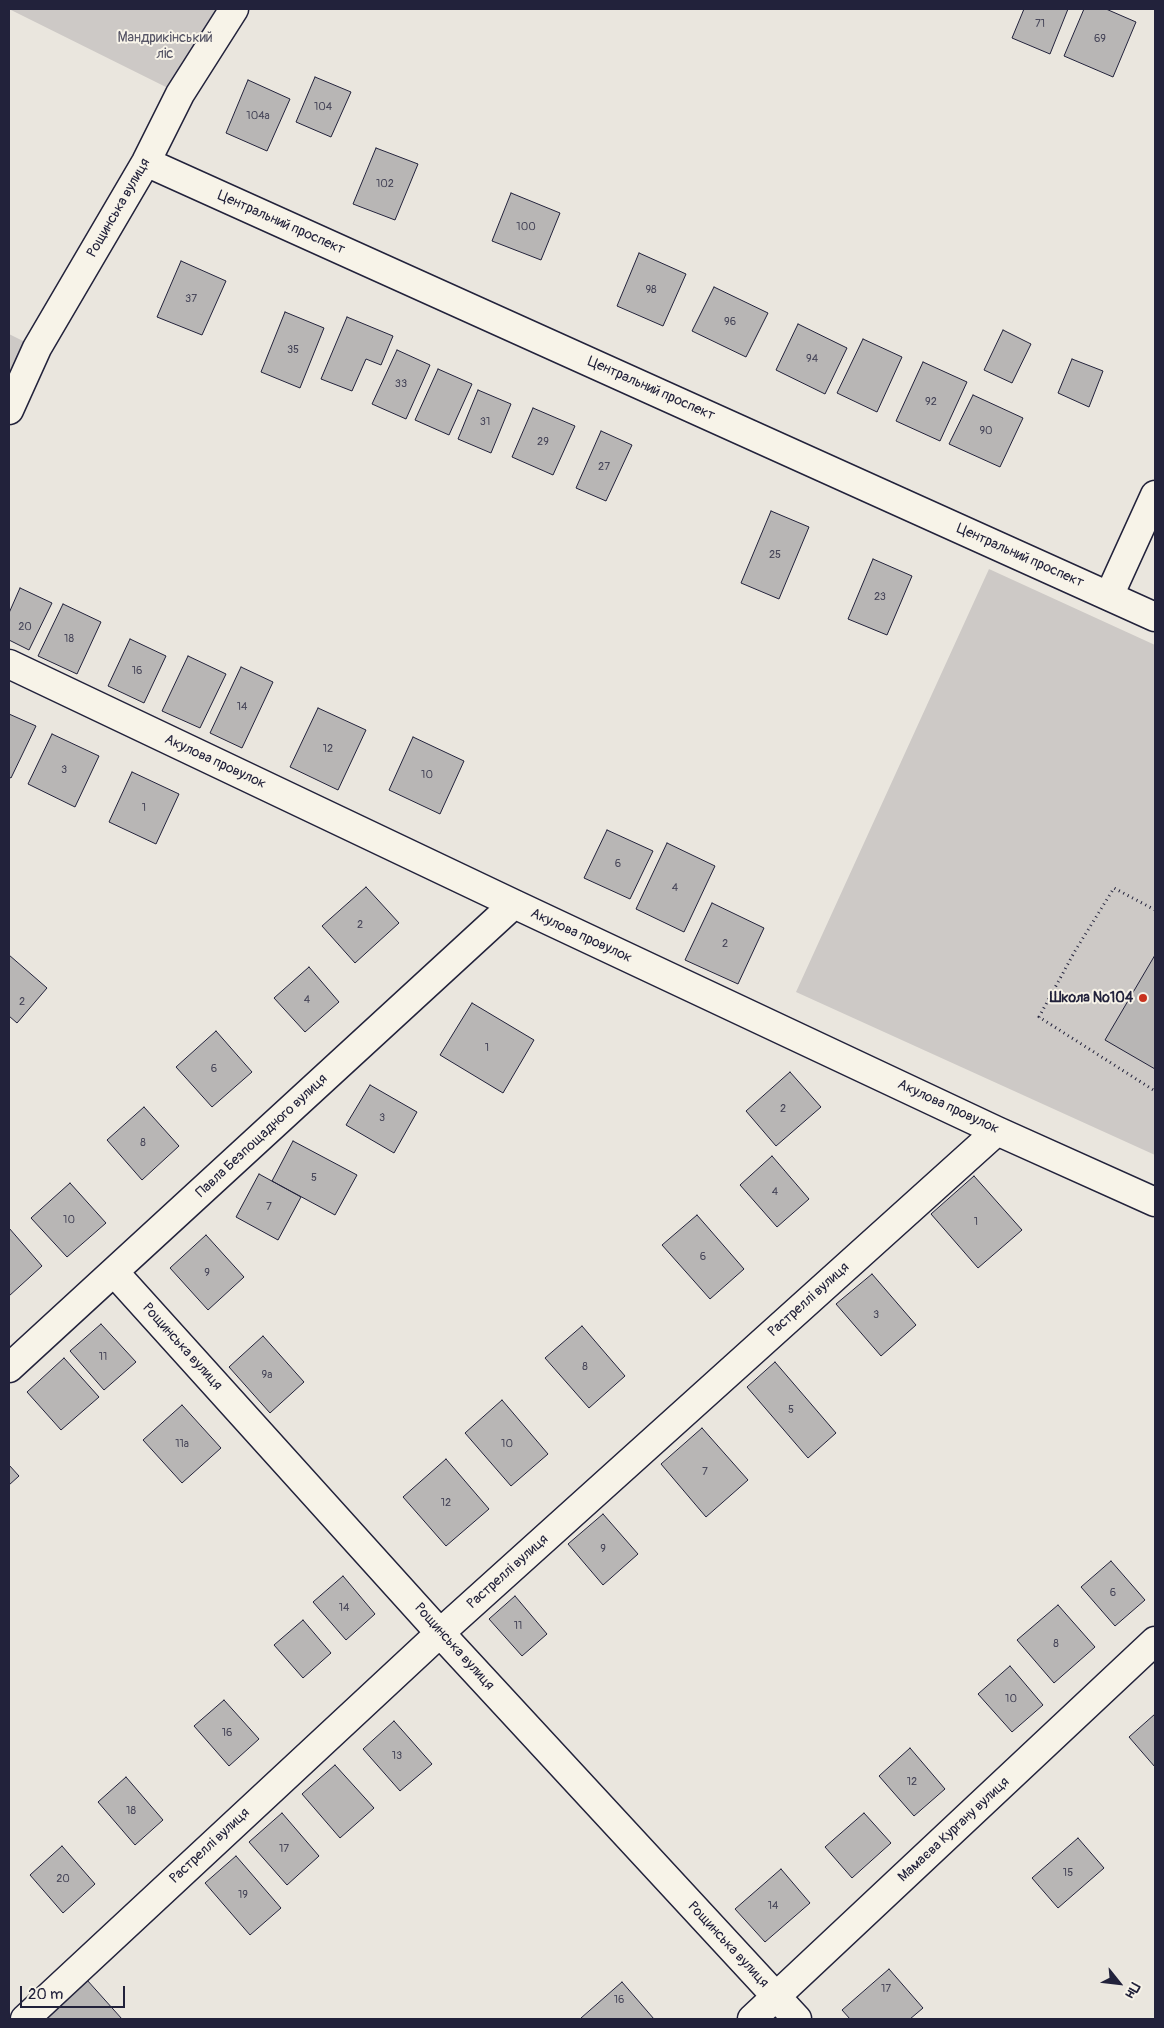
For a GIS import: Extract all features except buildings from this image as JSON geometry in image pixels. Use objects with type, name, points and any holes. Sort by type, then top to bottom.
[{"type":"street","name":"Рощинська вулиця","points":[[9,410],[37,348],[146,162],[180,94],[234,9]]},
{"type":"street","name":"Центральний проспект","points":[[146,162],[1155,617]]},
{"type":"street","points":[[1109,596],[1155,495]]},
{"type":"street","name":"Акулова провулок","points":[[9,664],[997,1131],[1155,1202]]},
{"type":"street","name":"Павла Безпощадного вулиця","points":[[9,1368],[514,904]]},
{"type":"street","name":"Растреллі вулиця","points":[[25,2019],[440,1633],[997,1131]]},
{"type":"street","name":"Рощинська вулиця","points":[[114,1272],[440,1633],[797,2019]]},
{"type":"street","name":"Мамаєва Кургану вулиця","points":[[752,2019],[1155,1641]]},
{"type":"path","points":[[1155,910],[1114,888],[1075,951],[1039,1017],[1155,1091]]},
{"type":"green space","name":"Мандрикінський ліс","points":[[9,9],[234,9],[180,94]]},
{"type":"green space","points":[[9,334],[37,348],[9,410]]},
{"type":"green space","points":[[989,569],[1155,645],[1155,1155],[796,992]]},
{"type":"place","name":"Школа №104","points":[[1143,998]]}]
